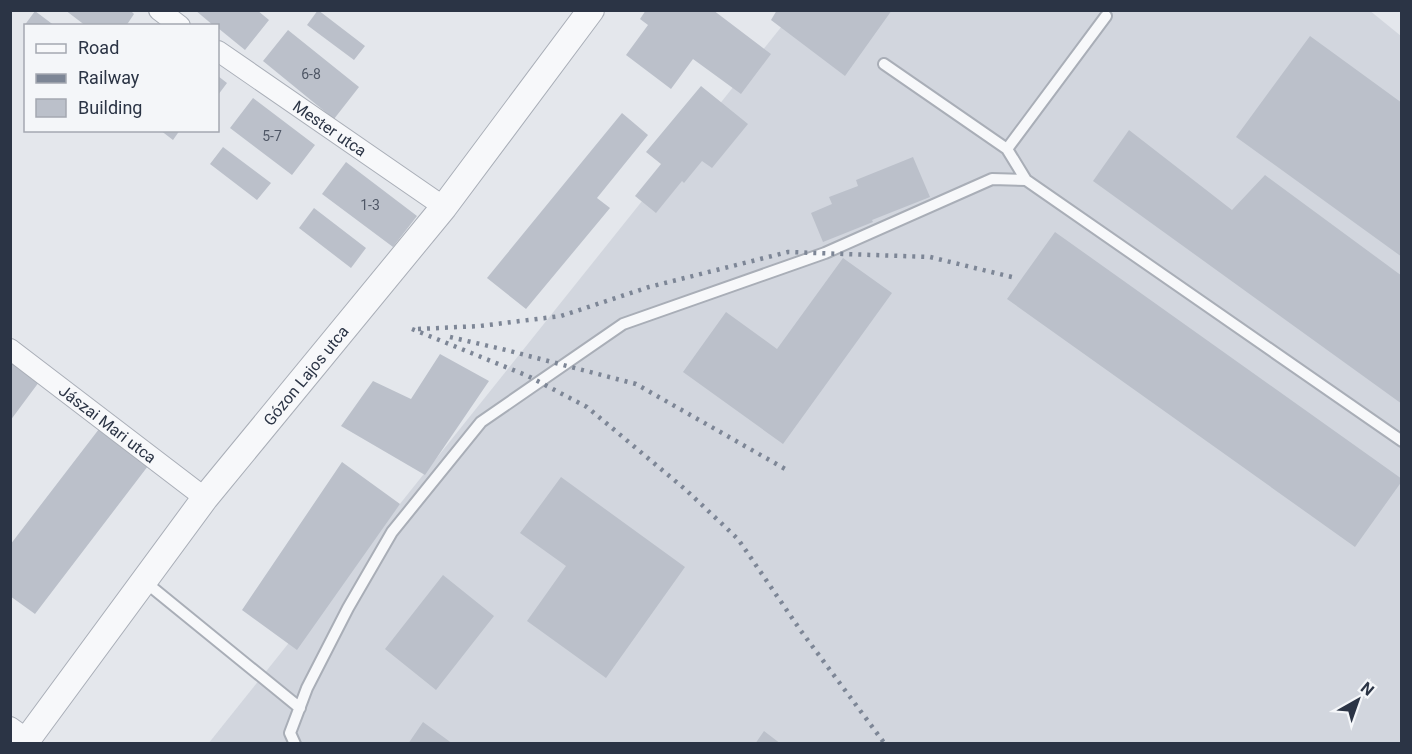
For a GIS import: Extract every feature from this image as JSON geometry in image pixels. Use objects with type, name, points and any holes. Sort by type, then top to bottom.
[{"type":"street","points":[[159,10],[177,24]]},
{"type":"street","name":"Gózon Lajos utca","points":[[20,737],[144,581],[205,498],[444,207],[591,10]]},
{"type":"street","name":"Mester utca","points":[[219,52],[444,207]]},
{"type":"street","name":"Jászai Mari utca","points":[[10,349],[205,498]]},
{"type":"lane","points":[[1007,149],[1106,16]]},
{"type":"lane","points":[[884,64],[1007,149],[1026,180],[1401,441]]},
{"type":"lane","points":[[295,744],[290,733],[308,688],[348,608],[392,532],[481,422],[623,324],[825,253],[992,179],[1026,180]]},
{"type":"lane","points":[[144,581],[300,708]]},
{"type":"shaded area","points":[[1369,10],[1401,36],[1401,743],[208,744],[794,11]]},
{"type":"building","points":[[65,10],[130,10],[134,14],[127,24],[83,24]]},
{"type":"building","points":[[195,10],[257,10],[269,20],[245,50],[219,29],[219,24],[212,24]]},
{"type":"building","points":[[318,10],[365,46],[354,60],[307,25]]},
{"type":"building","points":[[646,10],[713,10],[771,54],[741,94],[693,59],[671,89],[626,55],[648,25],[640,19]]},
{"type":"building","points":[[777,10],[892,10],[845,76],[771,20]]},
{"type":"building","points":[[35,11],[52,24],[25,24]]},
{"type":"building","points":[[288,30],[359,87],[334,119],[263,61]]},
{"type":"building","points":[[1310,36],[1402,103],[1402,257],[1236,137]]},
{"type":"building","points":[[219,77],[227,83],[219,94]]},
{"type":"building","points":[[701,86],[748,124],[712,168],[702,161],[656,213],[635,196],[661,164],[646,152]]},
{"type":"building","points":[[253,98],[315,145],[292,175],[230,128]]},
{"type":"building","points":[[622,113],[648,135],[597,198],[610,208],[526,309],[487,278]]},
{"type":"building","points":[[1129,130],[1232,210],[1265,175],[1402,276],[1402,404],[1093,181]]},
{"type":"building","points":[[163,132],[179,132],[173,140]]},
{"type":"building","points":[[223,147],[271,183],[257,200],[210,164]]},
{"type":"building","points":[[913,157],[930,197],[823,242],[811,213],[832,204],[829,197],[858,186],[856,180]]},
{"type":"building","points":[[346,162],[417,216],[393,247],[322,194]]},
{"type":"building","points":[[314,208],[366,248],[351,268],[299,228]]},
{"type":"building","points":[[1055,232],[1402,479],[1355,547],[1007,299]]},
{"type":"building","points":[[843,258],[892,293],[783,444],[683,372],[726,312],[777,349]]},
{"type":"building","points":[[440,354],[489,381],[425,475],[341,426],[373,381],[411,399]]},
{"type":"building","points":[[10,362],[39,382],[10,421]]},
{"type":"building","points":[[99,429],[148,466],[35,614],[10,596],[10,545]]},
{"type":"building","points":[[342,462],[400,504],[297,650],[242,610]]},
{"type":"building","points":[[561,477],[685,567],[606,678],[527,621],[566,566],[520,533]]},
{"type":"building","points":[[443,575],[494,616],[436,690],[385,649]]},
{"type":"building","points":[[423,722],[453,744],[408,744]]},
{"type":"building","points":[[764,731],[781,744],[755,744]]},
{"type":"railway","points":[[418,329],[480,326],[561,316],[649,287],[788,252],[930,257],[1016,278]]},
{"type":"railway","points":[[412,329],[528,376],[587,407],[686,490],[738,539],[801,631],[885,744]]},
{"type":"railway","points":[[450,337],[636,384],[787,470]]}]
